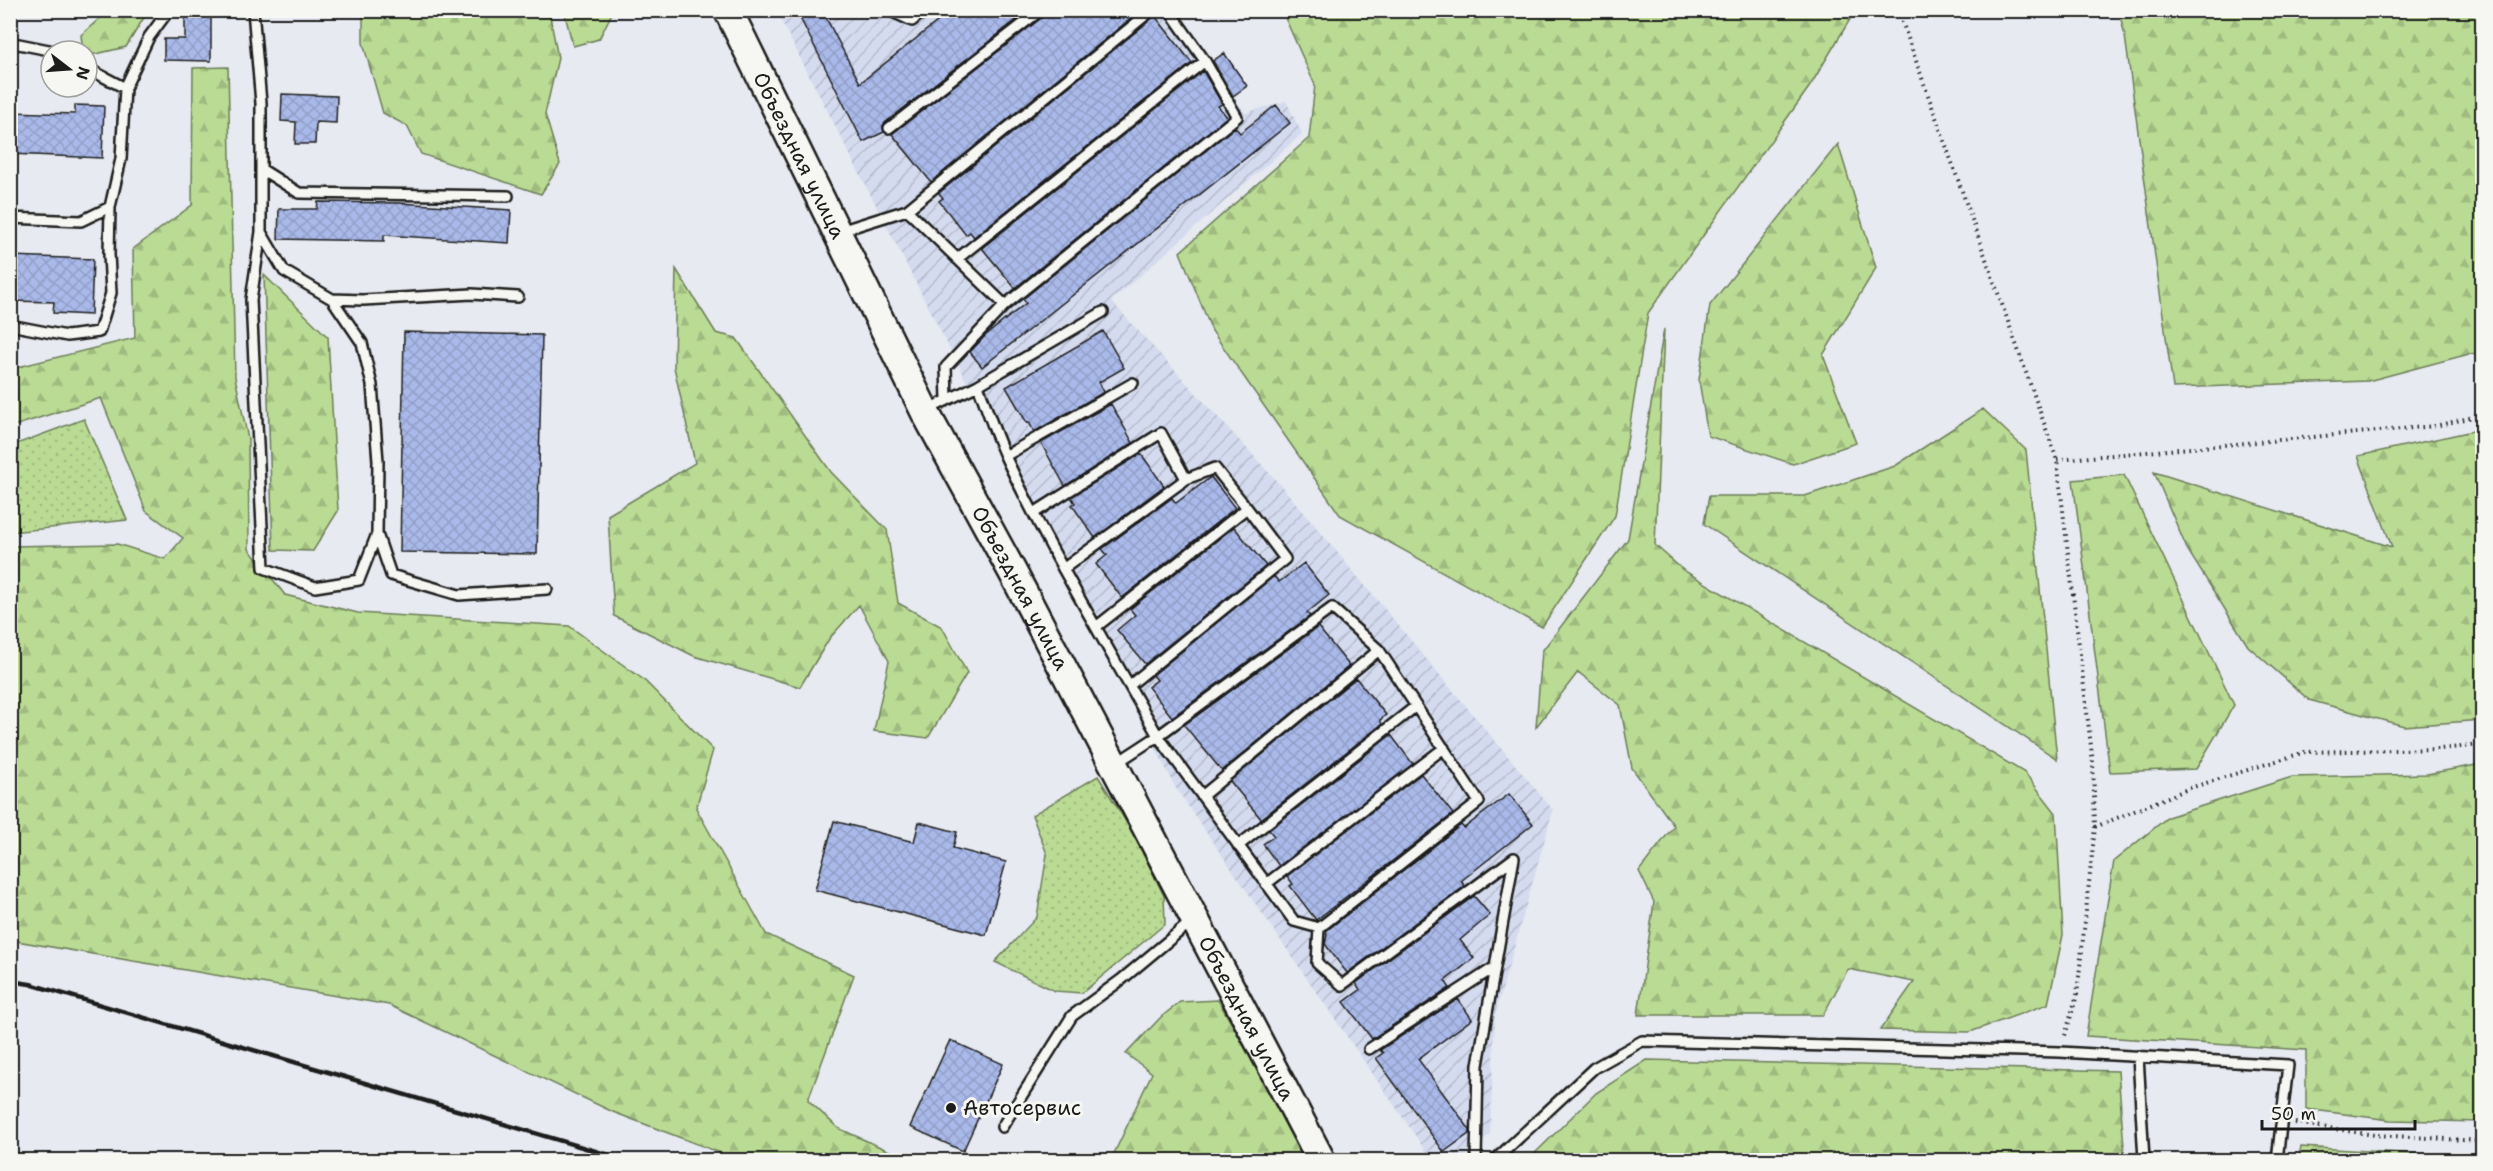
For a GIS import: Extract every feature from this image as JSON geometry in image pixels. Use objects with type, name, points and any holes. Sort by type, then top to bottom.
[{"type":"main road","name":"Объездная улица","points":[[728,10],[835,232],[936,406],[1012,571],[1321,1161]]},
{"type":"lane","points":[[10,325],[67,336],[99,332],[111,293],[110,207],[121,159],[125,88],[149,37],[169,10]]},
{"type":"lane","points":[[252,10],[261,103],[261,232],[251,300],[264,568],[315,587],[359,580],[377,534]]},
{"type":"lane","points":[[888,10],[912,21],[925,10]]},
{"type":"lane","points":[[889,128],[1041,10]]},
{"type":"lane","points":[[835,232],[907,210],[1152,10]]},
{"type":"lane","points":[[936,406],[946,367],[1005,305],[1238,117],[1205,61],[1169,10]]},
{"type":"lane","points":[[10,46],[19,44],[39,48]]},
{"type":"lane","points":[[957,259],[1205,61]]},
{"type":"lane","points":[[99,74],[125,88]]},
{"type":"lane","points":[[261,170],[299,193],[508,196]]},
{"type":"lane","points":[[10,218],[81,221],[110,207]]},
{"type":"lane","points":[[907,210],[1005,305]]},
{"type":"lane","points":[[261,232],[284,271],[332,299],[362,343],[372,386],[378,461],[377,534],[390,575],[459,595],[547,589]]},
{"type":"lane","points":[[332,299],[363,300],[472,294],[518,297]]},
{"type":"lane","points":[[936,406],[978,385],[1103,312]]},
{"type":"lane","points":[[1005,456],[1133,384]]},
{"type":"lane","points":[[978,385],[1005,456],[1034,513],[1063,569],[1158,736],[1294,921],[1319,928]]},
{"type":"lane","points":[[1034,513],[1161,433],[1186,479]]},
{"type":"lane","points":[[1063,569],[1186,479],[1215,468],[1285,559],[1130,685]]},
{"type":"lane","points":[[1096,627],[1247,508]]},
{"type":"lane","points":[[1113,765],[1158,736],[1332,608],[1379,650],[1479,802],[1319,928],[1317,963],[1342,985],[1514,858],[1478,1065],[1476,1161]]},
{"type":"lane","points":[[1202,796],[1379,650]]},
{"type":"lane","points":[[1238,846],[1416,706]]},
{"type":"lane","points":[[1266,884],[1444,748]]},
{"type":"lane","points":[[1002,1127],[1072,1016],[1121,980],[1193,919]]},
{"type":"lane","points":[[1369,1049],[1495,967]]},
{"type":"lane","points":[[1495,1161],[1594,1068],[1642,1041],[2060,1052],[2288,1065],[2277,1161]]},
{"type":"lane","points":[[2138,1056],[2144,1161]]},
{"type":"path","points":[[1898,10],[2057,460],[2093,762],[2095,827],[2076,994],[2060,1052]]},
{"type":"path","points":[[2057,460],[2435,426],[2482,415]]},
{"type":"path","points":[[2095,827],[2190,788],[2305,752],[2440,749],[2482,745]]},
{"type":"path","points":[[2282,1121],[2375,1135],[2482,1141]]},
{"type":"shaded area","points":[[776,11],[1175,11],[1245,113],[1286,101],[1302,134],[1111,301],[1285,490],[1553,810],[1495,1015],[1490,1134],[1461,1160],[1432,1160],[1175,787],[1096,627],[1063,569]]},
{"type":"green space","points":[[109,10],[148,11],[126,47],[99,53],[99,39],[82,39],[81,35]]},
{"type":"green space","points":[[564,10],[613,11],[599,39],[573,46]]},
{"type":"green space","points":[[363,11],[549,11],[558,58],[545,114],[560,164],[541,194],[421,154],[407,126],[383,113],[363,43]]},
{"type":"green space","points":[[1282,11],[1855,11],[1810,86],[1648,313],[1615,516],[1542,627],[1340,515],[1212,331],[1180,252],[1309,138],[1315,85]]},
{"type":"green space","points":[[2119,11],[2482,11],[2482,355],[2469,354],[2368,381],[2173,388],[2125,36]]},
{"type":"green space","points":[[228,67],[235,377],[248,439],[249,549],[285,595],[358,613],[569,626],[644,680],[713,750],[696,808],[766,934],[854,975],[808,1100],[838,1128],[909,1160],[739,1160],[613,1112],[389,1005],[11,940],[11,546],[117,544],[165,559],[183,538],[146,511],[101,398],[11,427],[10,369],[135,338],[133,249],[192,205],[193,68]]},
{"type":"green space","points":[[1838,144],[1876,268],[1823,355],[1856,443],[1793,464],[1708,436],[1699,380],[1710,305]]},
{"type":"green space","points":[[676,269],[716,333],[736,338],[831,472],[887,530],[898,603],[942,627],[967,673],[928,738],[874,731],[889,661],[859,605],[829,639],[800,687],[694,656],[614,616],[608,515],[695,463],[674,367]]},
{"type":"green space","points":[[264,275],[328,337],[338,511],[313,551],[273,550]]},
{"type":"green space","points":[[1664,329],[1655,545],[1683,570],[2025,773],[2056,813],[2063,935],[2048,1004],[1970,1032],[1880,1030],[1914,982],[1848,969],[1823,1015],[1638,1015],[1654,902],[1639,871],[1674,826],[1632,768],[1620,705],[1578,672],[1536,727],[1542,651],[1628,539]]},
{"type":"green space","points":[[1983,409],[2026,450],[2057,759],[1704,524],[1709,496],[1805,496],[1895,466]]},
{"type":"green space","points":[[84,419],[127,520],[11,532],[11,446]]},
{"type":"green space","points":[[2482,429],[2482,720],[2404,726],[2309,700],[2248,646],[2187,549],[2154,472],[2392,547],[2358,456]]},
{"type":"green space","points":[[2124,475],[2234,705],[2196,769],[2110,772],[2073,480]]},
{"type":"green space","points":[[2482,764],[2482,1122],[2390,1120],[2306,1109],[2306,1050],[2086,1036],[2114,861],[2168,817],[2292,777],[2427,774]]},
{"type":"green space","points":[[1098,776],[1133,833],[1164,896],[1165,924],[1082,993],[1055,991],[995,962],[1037,917],[1047,854],[1032,815]]},
{"type":"green space","points":[[1218,1000],[1309,1160],[1111,1160],[1152,1073],[1126,1054],[1161,1017],[1180,1002]]},
{"type":"green space","points":[[1647,1060],[2118,1071],[2125,1160],[1528,1160],[1596,1093]]},
{"type":"green space","points":[[2301,1147],[2482,1158],[2482,1160],[2298,1160]]},
{"type":"building","points":[[185,10],[211,10],[211,61],[164,60],[164,39],[185,39]]},
{"type":"building","points":[[796,10],[822,10],[860,83],[952,10],[1029,10],[885,123],[884,132],[863,142]]},
{"type":"building","points":[[1048,10],[1141,10],[931,182],[892,134],[1045,15]]},
{"type":"building","points":[[1155,16],[1192,63],[974,237],[970,232],[966,235],[939,201],[943,198],[939,193]]},
{"type":"building","points":[[1224,53],[1247,86],[1233,96],[1213,61]]},
{"type":"building","points":[[1203,71],[1222,104],[1218,106],[1227,117],[1015,288],[982,248]]},
{"type":"building","points":[[282,94],[337,96],[336,123],[316,122],[315,144],[295,144],[296,122],[281,121]]},
{"type":"building","points":[[75,105],[104,106],[102,158],[10,154],[10,112],[75,114]]},
{"type":"building","points":[[1276,105],[1290,123],[982,367],[970,352],[985,336],[1026,303],[1023,299],[1235,127],[1240,133]]},
{"type":"building","points":[[318,202],[399,203],[511,210],[509,243],[384,235],[384,241],[278,239],[279,209],[317,209]]},
{"type":"building","points":[[10,256],[93,259],[91,315],[53,313],[54,302],[10,301]]},
{"type":"building","points":[[1103,331],[1124,368],[1099,382],[1104,392],[1034,432],[1006,387]]},
{"type":"building","points":[[404,332],[542,335],[537,554],[400,552]]},
{"type":"building","points":[[1111,404],[1133,443],[1065,486],[1041,443]]},
{"type":"building","points":[[1142,455],[1164,486],[1095,538],[1072,505],[1075,503],[1071,497]]},
{"type":"building","points":[[1211,477],[1235,508],[1122,598],[1096,564],[1107,555],[1102,549],[1172,498],[1176,503]]},
{"type":"building","points":[[1234,527],[1266,566],[1145,664],[1117,630],[1135,615],[1130,609]]},
{"type":"building","points":[[1304,563],[1329,595],[1307,613],[1310,616],[1172,717],[1148,687],[1157,680],[1153,675],[1274,576],[1279,582]]},
{"type":"building","points":[[1318,627],[1348,667],[1222,771],[1184,725]]},
{"type":"building","points":[[1356,678],[1386,715],[1380,720],[1382,724],[1261,819],[1230,781]]},
{"type":"building","points":[[1391,735],[1413,764],[1279,866],[1263,844],[1274,836],[1269,830]]},
{"type":"building","points":[[1421,774],[1453,814],[1316,920],[1290,886],[1293,884],[1287,876]]},
{"type":"building","points":[[1509,794],[1533,824],[1461,881],[1465,886],[1347,973],[1325,944],[1326,931],[1461,825],[1464,828]]},
{"type":"building","points":[[834,821],[914,842],[919,822],[957,832],[953,848],[1006,862],[986,935],[815,890]]},
{"type":"building","points":[[1474,896],[1490,915],[1460,940],[1474,958],[1445,981],[1450,988],[1372,1039],[1344,1002],[1360,990],[1356,983]]},
{"type":"building","points":[[1458,999],[1472,1019],[1418,1059],[1470,1130],[1470,1133],[1444,1152],[1376,1058],[1383,1053],[1380,1050]]},
{"type":"building","points":[[950,1040],[1003,1064],[963,1151],[910,1127]]},
{"type":"railway","points":[[10,981],[30,984],[626,1160]]},
{"type":"railway","points":[[10,1153],[39,1160]]},
{"type":"place","name":"Автосервис","points":[[951,1108]]}]
